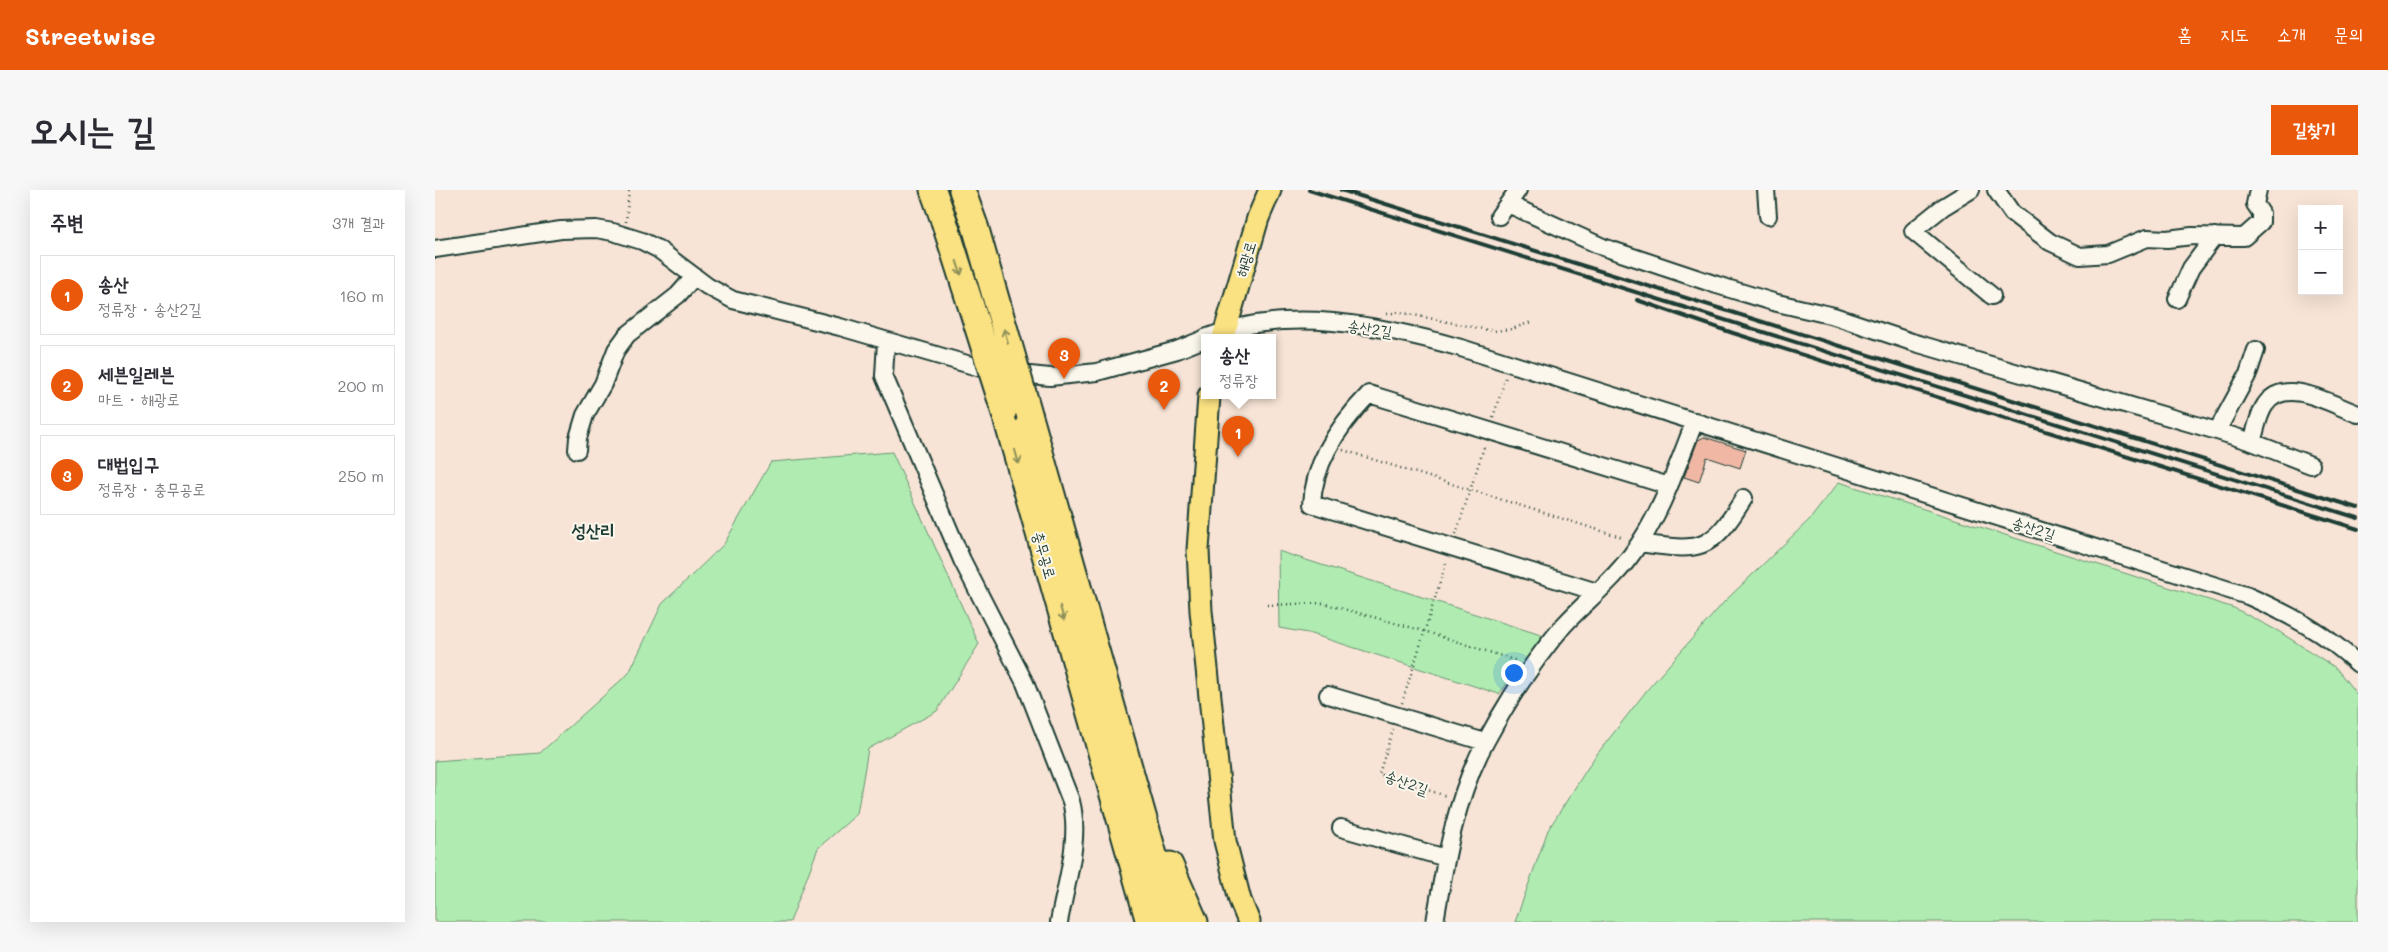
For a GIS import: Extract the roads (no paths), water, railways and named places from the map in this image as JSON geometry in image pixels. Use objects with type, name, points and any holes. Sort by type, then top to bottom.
[{"type":"highway","name":"충무공로","points":[[933,190],[1004,410],[1149,922]]},
{"type":"highway","name":"충무공로","points":[[962,190],[975,226],[1050,486],[1173,922]]},
{"type":"highway","points":[[1050,486],[1083,565],[1165,853],[1195,922]]},
{"type":"highway","points":[[1096,732],[1104,784],[1133,922]]},
{"type":"main road","name":"해광로","points":[[1224,334],[1257,218],[1270,190]]},
{"type":"main road","points":[[1209,399],[1198,550],[1201,611],[1225,841],[1240,900],[1249,922]]},
{"type":"street","points":[[1518,190],[1503,210],[1603,247],[1773,302],[1834,316],[1912,342],[2217,431],[2252,442],[2311,465]]},
{"type":"street","points":[[1766,190],[1768,216]]},
{"type":"street","points":[[1971,190],[1943,207],[1913,231],[1992,296]]},
{"type":"street","points":[[1996,190],[2012,213],[2050,242],[2080,256],[2091,257],[2108,254],[2147,238],[2167,239],[2192,236],[2244,237],[2261,222],[2261,214],[2255,204],[2257,190]]},
{"type":"street","name":"송산2길","points":[[435,249],[569,229],[596,229],[625,236],[658,249],[694,276],[733,300],[840,327],[886,342],[991,371],[1050,377],[1097,372],[1177,350],[1201,340]]},
{"type":"street","points":[[2177,299],[2191,268],[2215,236]]},
{"type":"street","points":[[577,450],[578,438],[585,415],[603,384],[616,350],[627,334],[678,295],[694,276]]},
{"type":"street","name":"송산2길","points":[[1224,334],[1277,322],[1298,320],[1371,328],[1436,340],[2247,596],[2317,630],[2358,664]]},
{"type":"street","points":[[886,342],[883,376],[962,560],[1025,683],[1069,792],[1075,815],[1074,835],[1059,922]]},
{"type":"street","points":[[2217,431],[2248,374],[2256,350]]},
{"type":"street","points":[[2252,442],[2265,404],[2280,392],[2295,391],[2358,414]]},
{"type":"street","points":[[1597,592],[1312,504],[1314,482],[1330,445],[1341,427],[1369,394],[1669,486]]},
{"type":"street","points":[[1435,922],[1446,858],[1462,801],[1485,742],[1533,666],[1565,625],[1631,556],[1640,543],[1669,486],[1695,421]]},
{"type":"street","points":[[1640,543],[1677,548],[1707,544],[1728,524],[1744,498]]},
{"type":"street","points":[[1328,694],[1485,742]]},
{"type":"street","points":[[1341,828],[1446,858]]},
{"type":"railway","points":[[1309,190],[2358,518]]},
{"type":"railway","points":[[1341,190],[2358,508]]},
{"type":"railway","points":[[1637,300],[1733,333],[2358,529]]},
{"type":"place","name":"대법입구","points":[[1064,379]]},
{"type":"place","name":"세븐일레븐","points":[[1164,410]]},
{"type":"place","name":"송산","points":[[1238,457]]},
{"type":"district","name":"성산리","points":[[593,530]]}]
